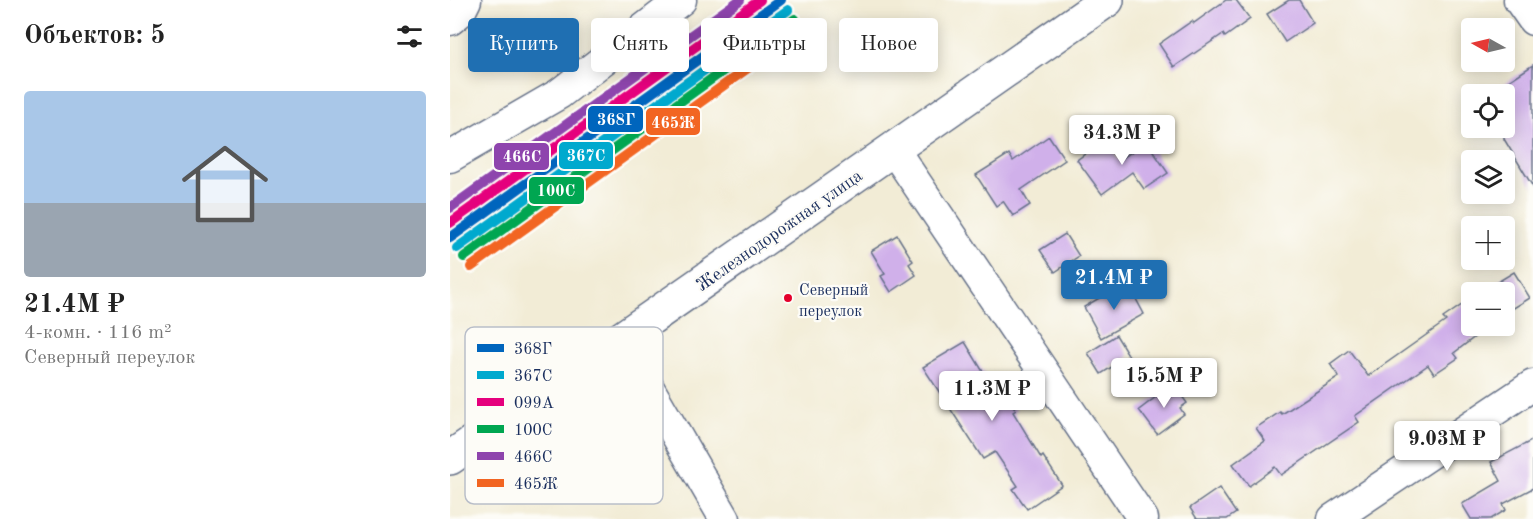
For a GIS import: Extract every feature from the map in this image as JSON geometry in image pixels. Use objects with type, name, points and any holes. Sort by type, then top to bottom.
[{"type":"main road","name":"Железнодорожная улица","points":[[640,327],[1107,0]]},
{"type":"main road","name":"Железнодорожная улица","points":[[450,458],[465,448]]},
{"type":"street","points":[[450,20],[460,12],[466,0]]},
{"type":"street","points":[[1519,0],[1533,20]]},
{"type":"street","points":[[450,158],[559,94],[671,3]]},
{"type":"street","points":[[894,150],[1143,519]]},
{"type":"street","points":[[1333,519],[1533,386]]},
{"type":"street","points":[[663,412],[725,519]]},
{"type":"building","points":[[1226,0],[1236,0],[1250,19],[1225,37],[1223,34],[1174,67],[1159,44]]},
{"type":"building","points":[[1289,0],[1299,0],[1313,23],[1285,42],[1267,14]]},
{"type":"building","points":[[1533,65],[1533,187],[1515,157],[1515,150],[1511,150],[1504,139],[1515,138],[1515,84],[1504,84]]},
{"type":"building","points":[[1049,136],[1065,160],[1021,190],[1030,205],[1013,216],[1003,201],[996,206],[976,175],[1009,154],[1013,161]]},
{"type":"building","points":[[1104,140],[1119,160],[1147,142],[1168,173],[1144,189],[1132,172],[1102,194],[1077,160]]},
{"type":"building","points":[[1065,234],[1079,256],[1055,272],[1040,250]]},
{"type":"building","points":[[897,235],[913,261],[909,264],[916,275],[891,292],[881,276],[885,274],[871,251]]},
{"type":"building","points":[[1514,272],[1530,298],[1515,307],[1515,282],[1498,282]]},
{"type":"building","points":[[1129,286],[1144,314],[1101,338],[1084,307],[1106,294],[1108,297]]},
{"type":"building","points":[[1461,306],[1461,336],[1476,336],[1454,353],[1458,358],[1434,374],[1428,365],[1355,416],[1359,422],[1281,475],[1275,467],[1249,486],[1233,464],[1265,441],[1256,428],[1339,377],[1330,364],[1349,350],[1368,376],[1446,321],[1443,318]]},
{"type":"building","points":[[1116,335],[1129,356],[1101,374],[1088,353]]},
{"type":"building","points":[[965,342],[988,380],[994,376],[1016,410],[1013,412],[1041,458],[1043,456],[1062,485],[1027,509],[1013,489],[1018,486],[995,452],[983,459],[923,367]]},
{"type":"building","points":[[1173,384],[1187,403],[1180,408],[1184,414],[1157,434],[1139,410]]},
{"type":"building","points":[[1533,440],[1533,488],[1503,504],[1506,510],[1491,519],[1471,519],[1462,504],[1501,481],[1491,462]]},
{"type":"building","points":[[1219,488],[1236,513],[1227,519],[1197,519],[1190,508]]},
{"type":"railway","points":[[450,208],[742,0]]},
{"type":"transit line","name":"466С","points":[[450,208],[740,0]]},
{"type":"transit line","name":"099А","points":[[450,223],[760,0]]},
{"type":"transit line","name":"368Г","points":[[450,238],[781,0]]},
{"type":"transit line","name":"367С","points":[[457,248],[788,10]]},
{"type":"transit line","name":"100C","points":[[464,257],[721,72]]},
{"type":"transit line","name":"465Ж","points":[[471,267],[742,72]]},
{"type":"place","name":"Северный переулок","points":[[788,298]]}]
